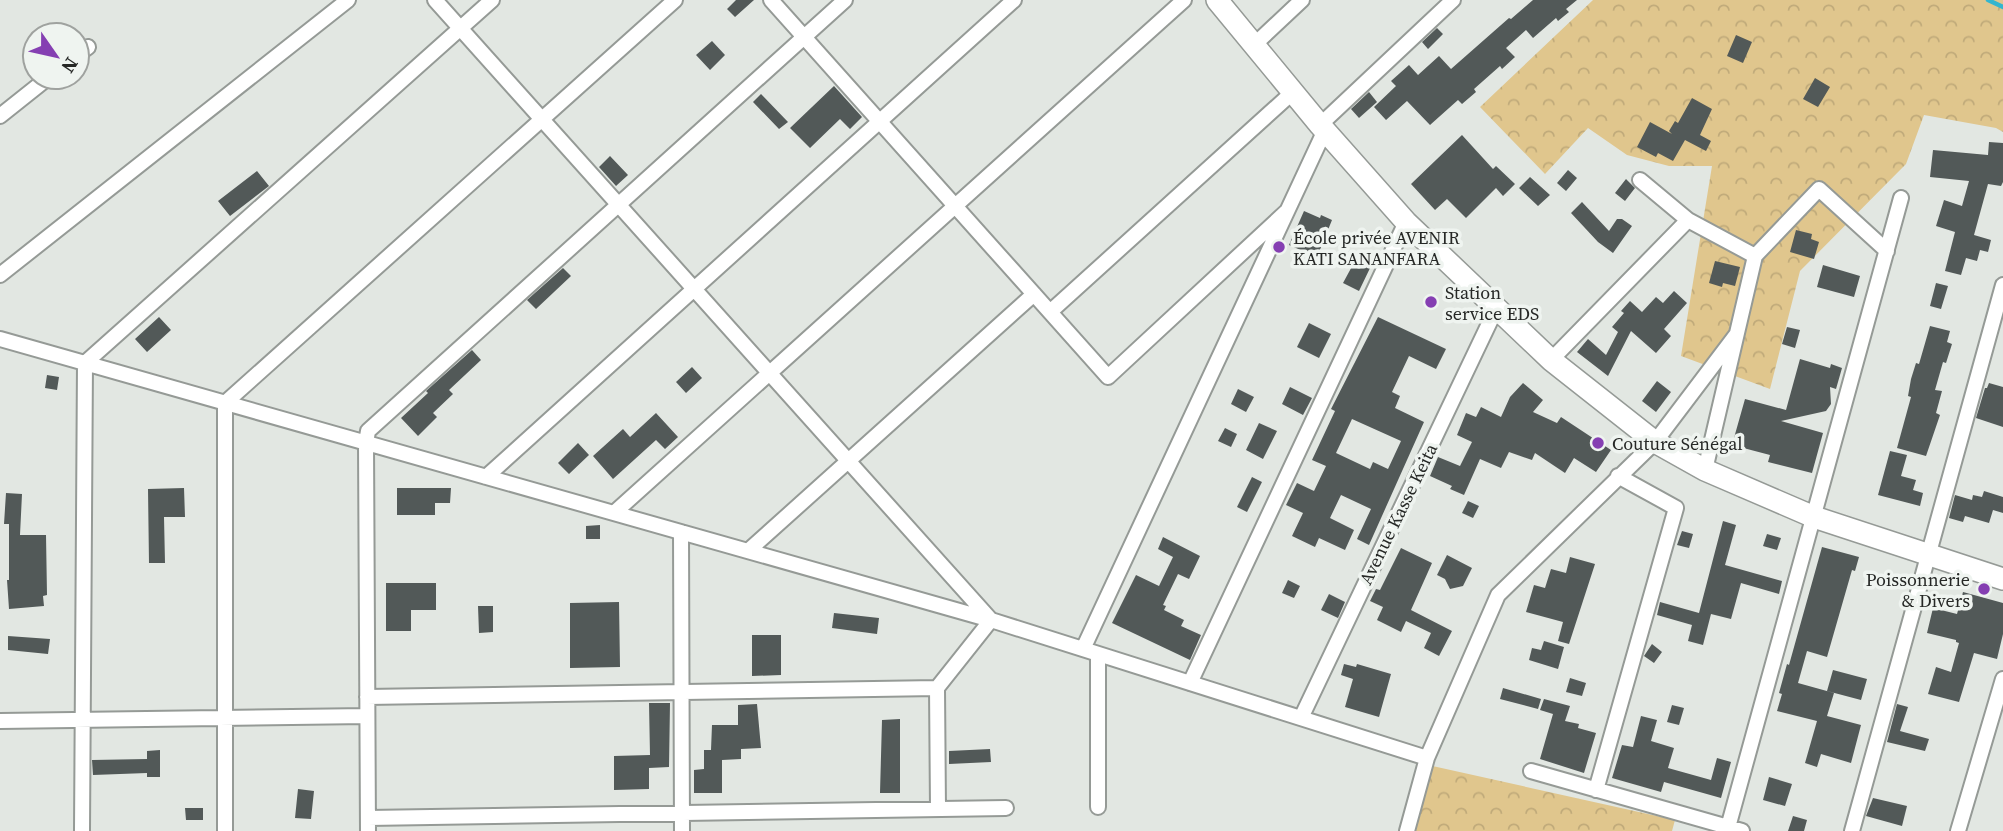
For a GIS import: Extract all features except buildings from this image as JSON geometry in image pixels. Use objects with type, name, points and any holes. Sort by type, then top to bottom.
[{"type":"main road","points":[[1217,0],[1322,127],[1406,222],[1551,360],[1655,442],[1705,470],[1814,516],[2003,579]]},
{"type":"street","points":[[0,275],[348,0]]},
{"type":"street","points":[[435,0],[991,620]]},
{"type":"street","points":[[82,831],[85,363],[492,0]]},
{"type":"street","points":[[225,831],[225,403],[675,0]]},
{"type":"street","points":[[771,0],[1108,377],[1286,212]]},
{"type":"street","points":[[845,0],[368,431],[368,824],[682,813],[1006,808]]},
{"type":"street","points":[[486,477],[1014,0]]},
{"type":"street","points":[[614,513],[1184,0]]},
{"type":"street","points":[[1254,45],[1303,0]]},
{"type":"street","points":[[1098,807],[1090,652],[1322,127],[1453,0]]},
{"type":"street","points":[[0,116],[31,91]]},
{"type":"street","points":[[1050,312],[1293,92]]},
{"type":"street","points":[[1640,180],[1688,220],[1755,256]]},
{"type":"street","points":[[1705,470],[1755,256],[1819,189],[1887,251]]},
{"type":"street","points":[[1531,771],[1732,830],[1901,198]]},
{"type":"street","points":[[1551,360],[1688,220]]},
{"type":"street","points":[[1190,683],[1406,222]]},
{"type":"street","points":[[1852,831],[2003,285]]},
{"type":"street","points":[[748,551],[1034,294]]},
{"type":"street","name":"Avenue Kasse Keita","points":[[1301,718],[1496,309]]},
{"type":"street","points":[[1407,831],[1427,758],[1498,595],[1655,442],[1736,335]]},
{"type":"street","points":[[0,339],[991,620],[1427,758]]},
{"type":"street","points":[[1596,790],[1676,508],[1618,476]]},
{"type":"street","points":[[681,532],[682,831]]},
{"type":"street","points":[[938,809],[937,688],[991,620]]},
{"type":"street","points":[[1958,831],[2003,679]]},
{"type":"street","points":[[367,697],[937,688]]},
{"type":"street","points":[[0,721],[367,716]]},
{"type":"green space","points":[[1593,0],[2003,0],[2003,132],[1996,128],[1924,115],[1906,164],[1800,271],[1770,389],[1681,356],[1712,166],[1669,166],[1627,155],[1588,128],[1545,174],[1480,107]]},
{"type":"green space","points":[[1428,765],[1675,820],[1672,831],[1402,831]]},
{"type":"waterway","points":[[1988,0],[2003,7]]},
{"type":"place","name":"École privée AVENIR KATI SANANFARA","points":[[1279,247]]},
{"type":"place","name":"Station service EDS","points":[[1431,302]]},
{"type":"place","name":"Couture Sénégal","points":[[1598,443]]},
{"type":"place","name":"Poissonnerie & Divers","points":[[1984,589]]}]
